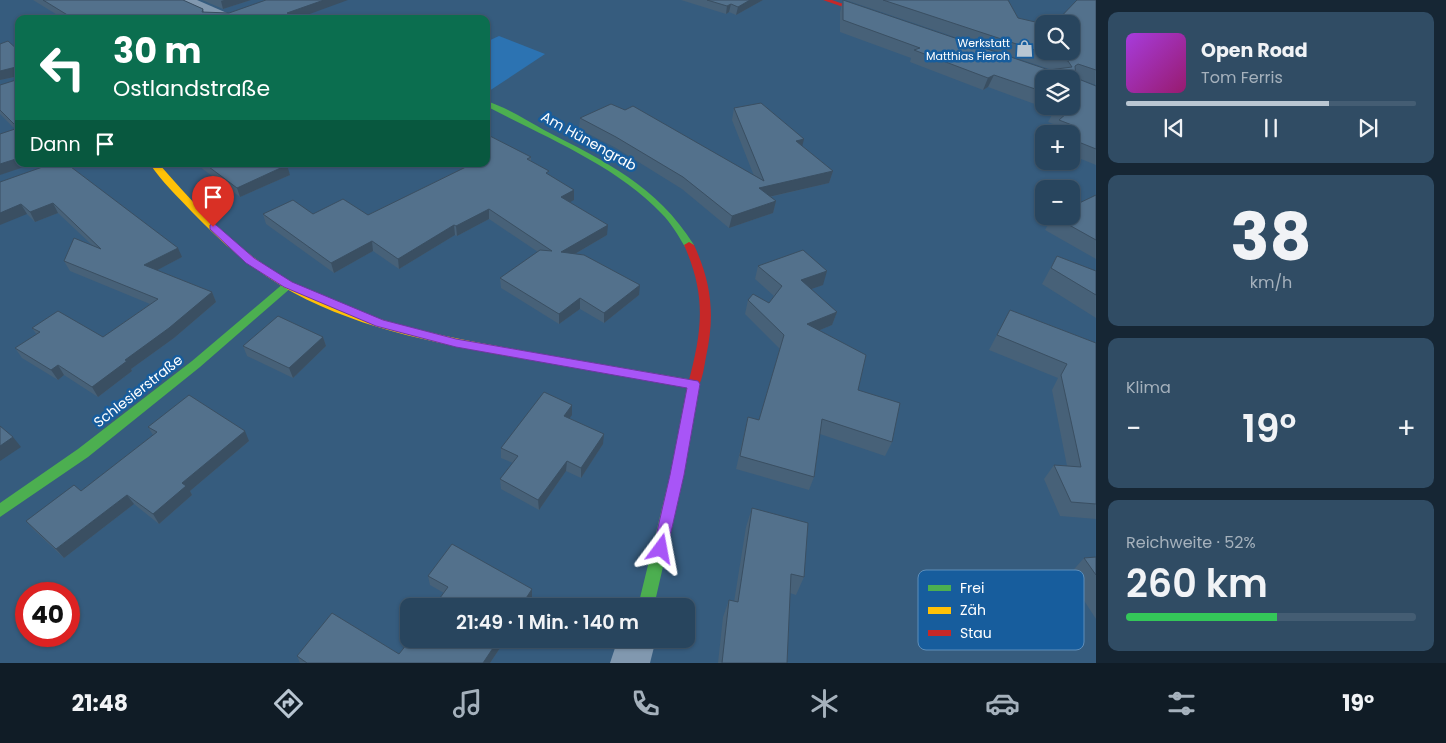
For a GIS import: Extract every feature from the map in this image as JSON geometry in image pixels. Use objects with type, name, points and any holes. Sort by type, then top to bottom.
[{"type":"street","points":[[184,0],[212,15]]},
{"type":"street","points":[[826,0],[891,22]]},
{"type":"street","points":[[226,15],[238,11]]},
{"type":"street","name":"Am Hünengrab","points":[[490,105],[619,172],[648,193],[687,238],[703,281],[708,305],[705,344],[694,384],[677,475],[648,598]]},
{"type":"street","points":[[157,167],[224,238],[250,260],[288,285],[380,323],[456,343],[694,384]]},
{"type":"street","name":"Schlesierstraße","points":[[0,512],[83,453],[174,382],[288,285]]},
{"type":"street","points":[[630,663],[634,648]]},
{"type":"shaded area","points":[[499,36],[545,54],[490,90],[490,40]]},
{"type":"building","points":[[43,0],[183,0],[203,9],[202,12],[229,13],[266,0],[324,0],[287,13],[290,15],[67,15]]},
{"type":"building","points":[[707,0],[750,0],[738,7]]},
{"type":"building","points":[[843,0],[1049,70],[1035,70],[1035,89],[994,75],[988,78],[914,50],[920,48],[843,20]]},
{"type":"building","points":[[883,0],[1008,0],[1018,18],[1035,22],[1035,50]]},
{"type":"building","points":[[1077,0],[1096,0],[1096,70],[1078,64],[1075,66],[1075,70],[1049,70],[1072,67],[1065,60],[1080,60],[1080,15],[1063,15]]},
{"type":"building","points":[[8,41],[15,47],[15,67],[0,71],[0,44]]},
{"type":"building","points":[[15,80],[15,125],[0,110],[0,85]]},
{"type":"building","points":[[1080,80],[1096,86],[1096,149],[1080,143],[1080,125],[1072,125],[1059,120],[1065,115],[1080,115]]},
{"type":"building","points":[[761,103],[804,139],[796,141],[833,171],[759,188],[776,201],[732,216],[683,177],[580,118],[611,104],[625,110],[633,106],[764,181],[734,108]]},
{"type":"building","points":[[15,129],[15,159],[0,164],[0,134]]},
{"type":"building","points":[[490,136],[531,157],[527,159],[549,171],[546,173],[574,190],[561,197],[608,225],[561,252],[584,255],[640,285],[604,313],[580,298],[559,314],[500,278],[540,250],[552,251],[489,209],[456,226],[454,225],[398,259],[372,241],[331,263],[263,214],[293,200],[313,214],[343,199],[368,215],[466,167],[490,167]]},
{"type":"building","points":[[42,167],[71,167],[178,248],[144,265],[212,292],[169,328],[92,387],[58,365],[51,370],[15,348],[40,332],[32,328],[58,311],[103,337],[158,299],[64,261],[74,238],[101,249],[53,203],[30,212],[21,204],[0,213],[0,182]]},
{"type":"building","points":[[209,167],[283,167],[237,188]]},
{"type":"building","points":[[1096,195],[1096,240],[1069,225],[1080,225],[1080,203]]},
{"type":"building","points":[[803,250],[827,271],[801,280],[837,312],[807,324],[866,355],[858,390],[900,403],[892,442],[822,419],[814,477],[740,456],[748,417],[759,420],[784,335],[748,300],[753,294],[769,303],[782,286],[758,266]]},
{"type":"building","points":[[1057,256],[1096,271],[1096,295],[1051,268]]},
{"type":"building","points":[[1010,310],[1096,343],[1096,504],[1071,502],[1054,465],[1081,467],[1061,375],[1067,364],[997,335]]},
{"type":"building","points":[[278,316],[323,337],[289,368],[243,346]]},
{"type":"building","points":[[544,392],[572,405],[564,416],[604,434],[581,468],[567,461],[538,500],[500,479],[518,456],[501,448]]},
{"type":"building","points":[[189,395],[245,431],[182,483],[186,486],[153,514],[127,495],[56,549],[26,521],[74,485],[81,491],[157,432],[148,427]]},
{"type":"building","points":[[0,426],[13,437],[0,446]]},
{"type":"building","points":[[752,508],[808,523],[804,577],[791,574],[787,663],[722,663],[729,600],[738,602]]},
{"type":"building","points":[[452,544],[532,589],[526,598],[440,598],[448,587],[428,576]]},
{"type":"building","points":[[1096,557],[1096,575],[1084,558]]},
{"type":"building","points":[[332,613],[399,654],[404,648],[493,648],[483,663],[307,663],[297,656]]},
{"type":"traffic: fast","points":[[490,105],[620,174],[651,198],[665,212],[678,227],[689,245]]},
{"type":"traffic: fast","points":[[0,511],[83,453],[196,364],[288,285]]},
{"type":"traffic: fast","points":[[530,356],[694,384],[677,475],[648,598]]},
{"type":"traffic: slow","points":[[157,167],[201,216],[240,252],[285,283],[317,300],[386,325],[530,356]]},
{"type":"traffic: jam","points":[[826,0],[877,17]]},
{"type":"traffic: jam","points":[[689,245],[702,280],[706,314],[703,348],[694,384]]},
{"type":"place","name":"Werkstatt Matthias Fieroh","points":[[1024,49]]},
{"type":"route","points":[[213,227],[250,260],[288,285],[380,323],[456,343],[694,384],[661,549]]}]
